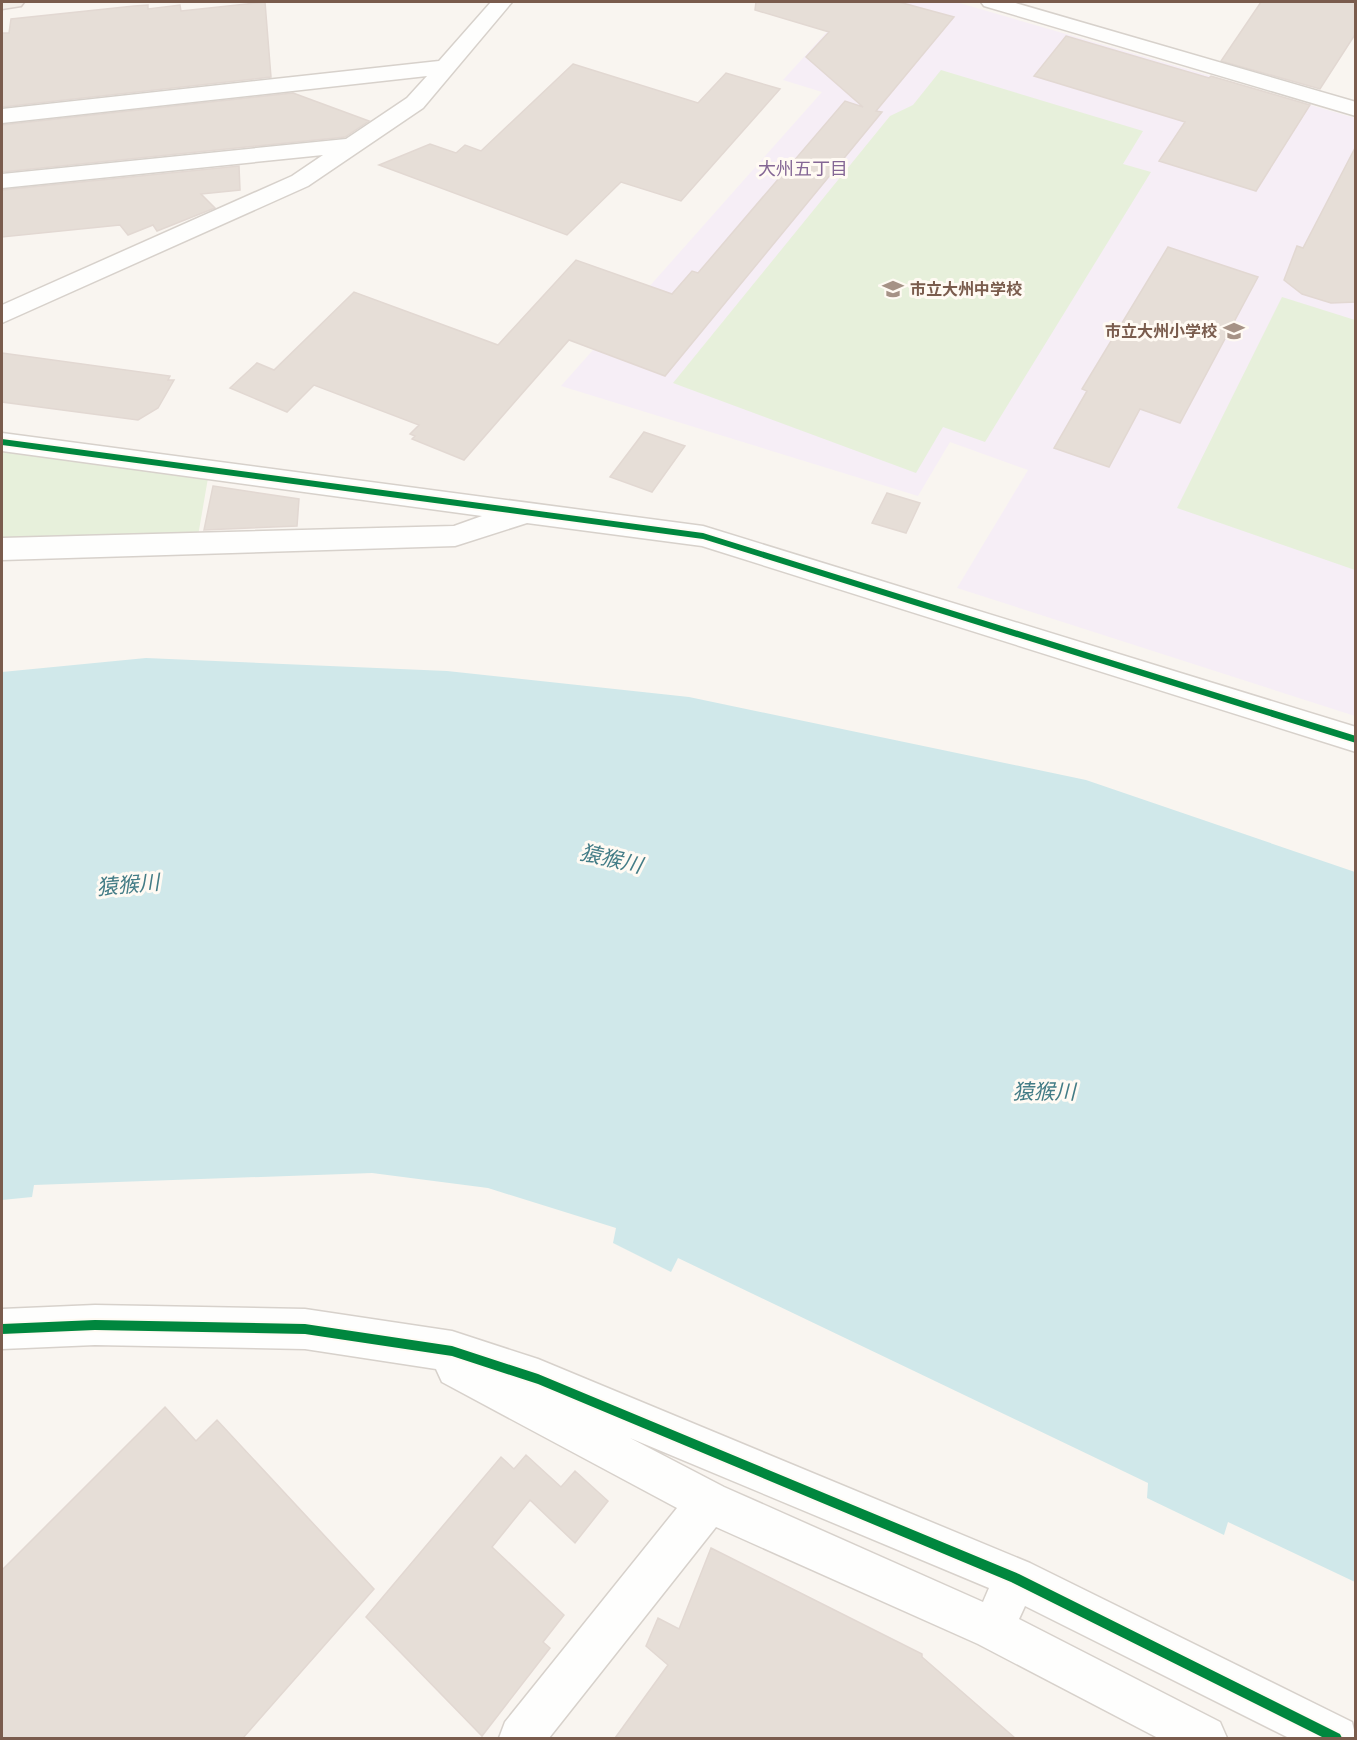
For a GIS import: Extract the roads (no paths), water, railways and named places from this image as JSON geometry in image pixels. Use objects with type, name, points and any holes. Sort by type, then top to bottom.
[{"type":"main road","points":[[2,3],[14,2]]},
{"type":"street","points":[[2,315],[300,181],[415,103],[502,2]]},
{"type":"street","points":[[991,2],[1356,109]]},
{"type":"street","points":[[2,116],[445,67]]},
{"type":"street","points":[[2,181],[351,146]]},
{"type":"street","points":[[2,442],[703,536],[1356,740]]},
{"type":"street","points":[[2,549],[455,536],[525,512]]},
{"type":"street","points":[[2,1329],[95,1325],[305,1329],[452,1350],[538,1379],[1015,1578],[1336,1738]]},
{"type":"street","points":[[452,1350],[437,1358],[709,1502],[993,1629],[1204,1738]]},
{"type":"street","points":[[521,1738],[709,1502]]},
{"type":"street","points":[[993,1629],[1015,1578]]},
{"type":"water","name":"猿猴川","points":[[146,658],[447,671],[689,697],[1086,780],[1355,872],[1355,1582],[1228,1522],[1224,1535],[1147,1498],[1148,1483],[678,1258],[671,1272],[613,1243],[616,1228],[488,1188],[372,1173],[34,1185],[32,1197],[2,1200],[2,672]]},
{"type":"place","name":"市立大州中学校","points":[[893,289]]},
{"type":"place","name":"市立大州小学校","points":[[1234,331]]},
{"type":"district","name":"大州五丁目","points":[[803,169]]}]
